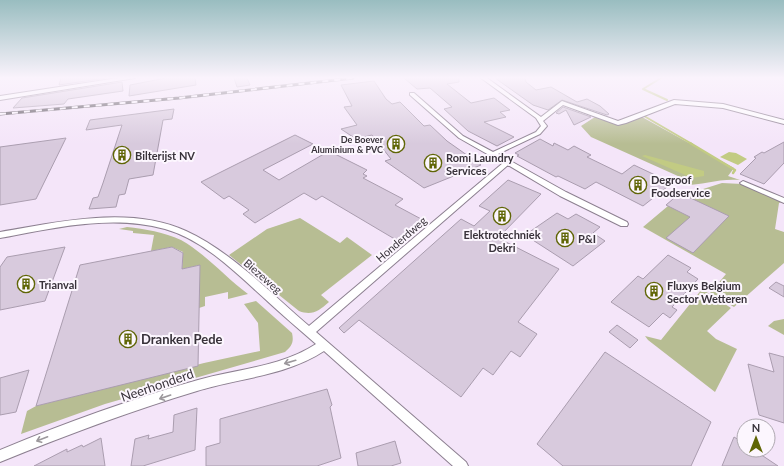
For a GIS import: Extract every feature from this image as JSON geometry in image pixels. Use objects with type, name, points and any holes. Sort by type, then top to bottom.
[{"type":"street","points":[[419,100],[462,137],[562,194],[624,224]]},
{"type":"street","points":[[493,154],[538,133],[544,126],[539,119],[513,100]]},
{"type":"street","points":[[539,119],[562,103],[618,123],[674,102],[723,106],[784,122]]},
{"type":"street","name":"Honderdweg","points":[[309,332],[508,162]]},
{"type":"street","points":[[743,183],[784,201]]},
{"type":"street","name":"Biezeweg","points":[[0,235],[92,220],[127,220],[167,227],[180,231],[224,259],[462,466]]},
{"type":"street","name":"Neerhonderd","points":[[0,456],[42,439],[198,385],[304,358],[324,345]]},
{"type":"shaded area","points":[[595,117],[622,124],[642,117],[734,168],[728,176],[740,180],[725,180],[684,185],[689,181],[591,137],[581,126]]},
{"type":"shaded area","points":[[729,152],[736,153],[747,159],[738,165],[720,157]]},
{"type":"shaded area","points":[[645,155],[704,171],[704,176],[692,178],[642,156]]},
{"type":"shaded area","points":[[722,183],[742,184],[782,202],[779,203],[775,229],[784,232],[784,263],[734,307],[710,293],[726,274],[643,227],[687,190],[700,190]]},
{"type":"shaded area","points":[[300,218],[340,243],[347,237],[372,255],[321,295],[329,302],[319,310],[312,313],[299,311],[229,255],[267,229]]},
{"type":"shaded area","points":[[127,227],[154,231],[181,240],[199,252],[248,294],[228,299],[228,292],[205,297],[205,306],[199,308],[200,265],[182,269],[183,252],[172,247],[151,251],[154,235],[133,233],[133,231],[119,229]]},
{"type":"shaded area","points":[[702,289],[731,308],[707,331],[716,339],[737,349],[715,392],[648,340],[645,336],[661,340]]},
{"type":"shaded area","points":[[256,301],[292,333],[292,344],[285,352],[105,404],[21,434],[27,411],[36,406],[204,363],[260,351],[258,323],[244,304]]},
{"type":"shaded area","points":[[784,319],[784,335],[768,326],[774,321]]},
{"type":"building","points":[[20,100],[67,100],[64,104],[13,108]]},
{"type":"building","points":[[349,100],[387,100],[392,104],[400,102],[424,126],[430,125],[447,141],[481,165],[424,188],[385,161],[391,159],[372,135],[356,139],[341,129],[357,125],[344,107],[352,106]]},
{"type":"building","points":[[444,100],[467,100],[471,103],[486,100],[496,100],[510,110],[500,112],[506,117],[484,122],[514,137],[497,146],[468,131],[444,109],[452,107]]},
{"type":"building","points":[[526,100],[573,100],[577,102],[588,100],[600,106],[609,114],[607,115],[562,100],[548,110],[533,105]]},
{"type":"building","points":[[563,107],[591,117],[574,125],[566,110],[559,114],[556,113]]},
{"type":"building","points":[[174,109],[172,119],[163,120],[153,175],[129,179],[125,194],[119,195],[116,207],[89,209],[93,198],[98,197],[122,125],[86,130],[90,120]]},
{"type":"building","points":[[295,135],[313,144],[263,170],[279,180],[329,151],[367,170],[363,174],[367,176],[363,178],[403,199],[395,205],[423,220],[398,241],[322,196],[316,200],[304,193],[255,223],[243,214],[249,210],[229,196],[224,199],[201,182]]},
{"type":"building","points":[[66,138],[36,199],[0,205],[0,147]]},
{"type":"building","points":[[540,139],[553,146],[554,143],[568,150],[574,146],[591,155],[587,157],[622,174],[634,165],[672,183],[643,206],[596,182],[585,189],[558,176],[556,177],[517,156],[519,155],[515,153]]},
{"type":"building","points":[[784,142],[784,163],[764,184],[740,174],[756,158],[754,157]]},
{"type":"building","points":[[508,180],[541,194],[498,238],[559,269],[518,322],[537,334],[520,357],[511,351],[493,375],[483,368],[461,397],[359,320],[344,333],[339,328],[461,219],[474,226],[490,211],[479,206]]},
{"type":"building","points":[[680,193],[729,216],[693,253],[666,238],[690,217],[666,205]]},
{"type":"building","name":"P&I","points":[[557,213],[568,219],[576,214],[600,227],[593,233],[605,241],[573,266],[525,235]]},
{"type":"building","name":"Trianval","points":[[65,247],[45,301],[0,310],[0,267],[7,257]]},
{"type":"building","name":"Dranken Pede","points":[[172,247],[183,253],[182,269],[200,265],[198,366],[36,406],[80,265]]},
{"type":"building","name":"Fluxys Belgium Sector Wetteren","points":[[668,255],[691,268],[687,272],[698,279],[672,307],[677,310],[670,318],[663,313],[649,327],[611,302],[638,276],[643,279]]},
{"type":"building","points":[[776,282],[784,286],[784,297],[769,288]]},
{"type":"building","points":[[617,325],[638,340],[630,348],[609,332]]},
{"type":"building","points":[[605,352],[711,422],[691,466],[563,466],[537,444]]},
{"type":"building","points":[[769,353],[784,357],[784,423],[776,420],[776,418],[768,418],[759,415],[748,364],[774,372]]},
{"type":"building","points":[[29,370],[16,412],[0,415],[0,378]]},
{"type":"building","points":[[327,389],[332,405],[330,407],[341,458],[317,466],[206,466],[206,447],[220,443],[220,419]]},
{"type":"building","points":[[197,408],[195,450],[143,466],[131,466],[135,439],[149,435],[148,439],[173,432],[174,415]]},
{"type":"building","points":[[734,437],[736,438],[736,458],[766,458],[778,466],[722,466]]},
{"type":"building","points":[[101,438],[105,466],[34,466],[67,449],[67,452],[82,445],[83,447]]},
{"type":"building","points":[[395,441],[401,463],[391,466],[358,466],[356,453]]},
{"type":"waterway","points":[[644,116],[692,144]]},
{"type":"waterway","points":[[690,143],[735,170],[733,173]]},
{"type":"railway","points":[[0,114],[159,100]]},
{"type":"place","name":"De Boever Aluminium & PVC","points":[[396,144]]},
{"type":"place","name":"Bilterijst NV","points":[[122,155]]},
{"type":"place","name":"Romi Laundry Services","points":[[433,163]]},
{"type":"place","name":"Degroof Foodservice","points":[[638,185]]},
{"type":"place","name":"Elektrotechniek Dekri","points":[[502,216]]},
{"type":"place","name":"P&I","points":[[565,238]]},
{"type":"place","name":"Trianval","points":[[26,284]]},
{"type":"place","name":"Fluxys Belgium Sector Wetteren","points":[[654,291]]},
{"type":"place","name":"Dranken Pede","points":[[128,339]]}]
